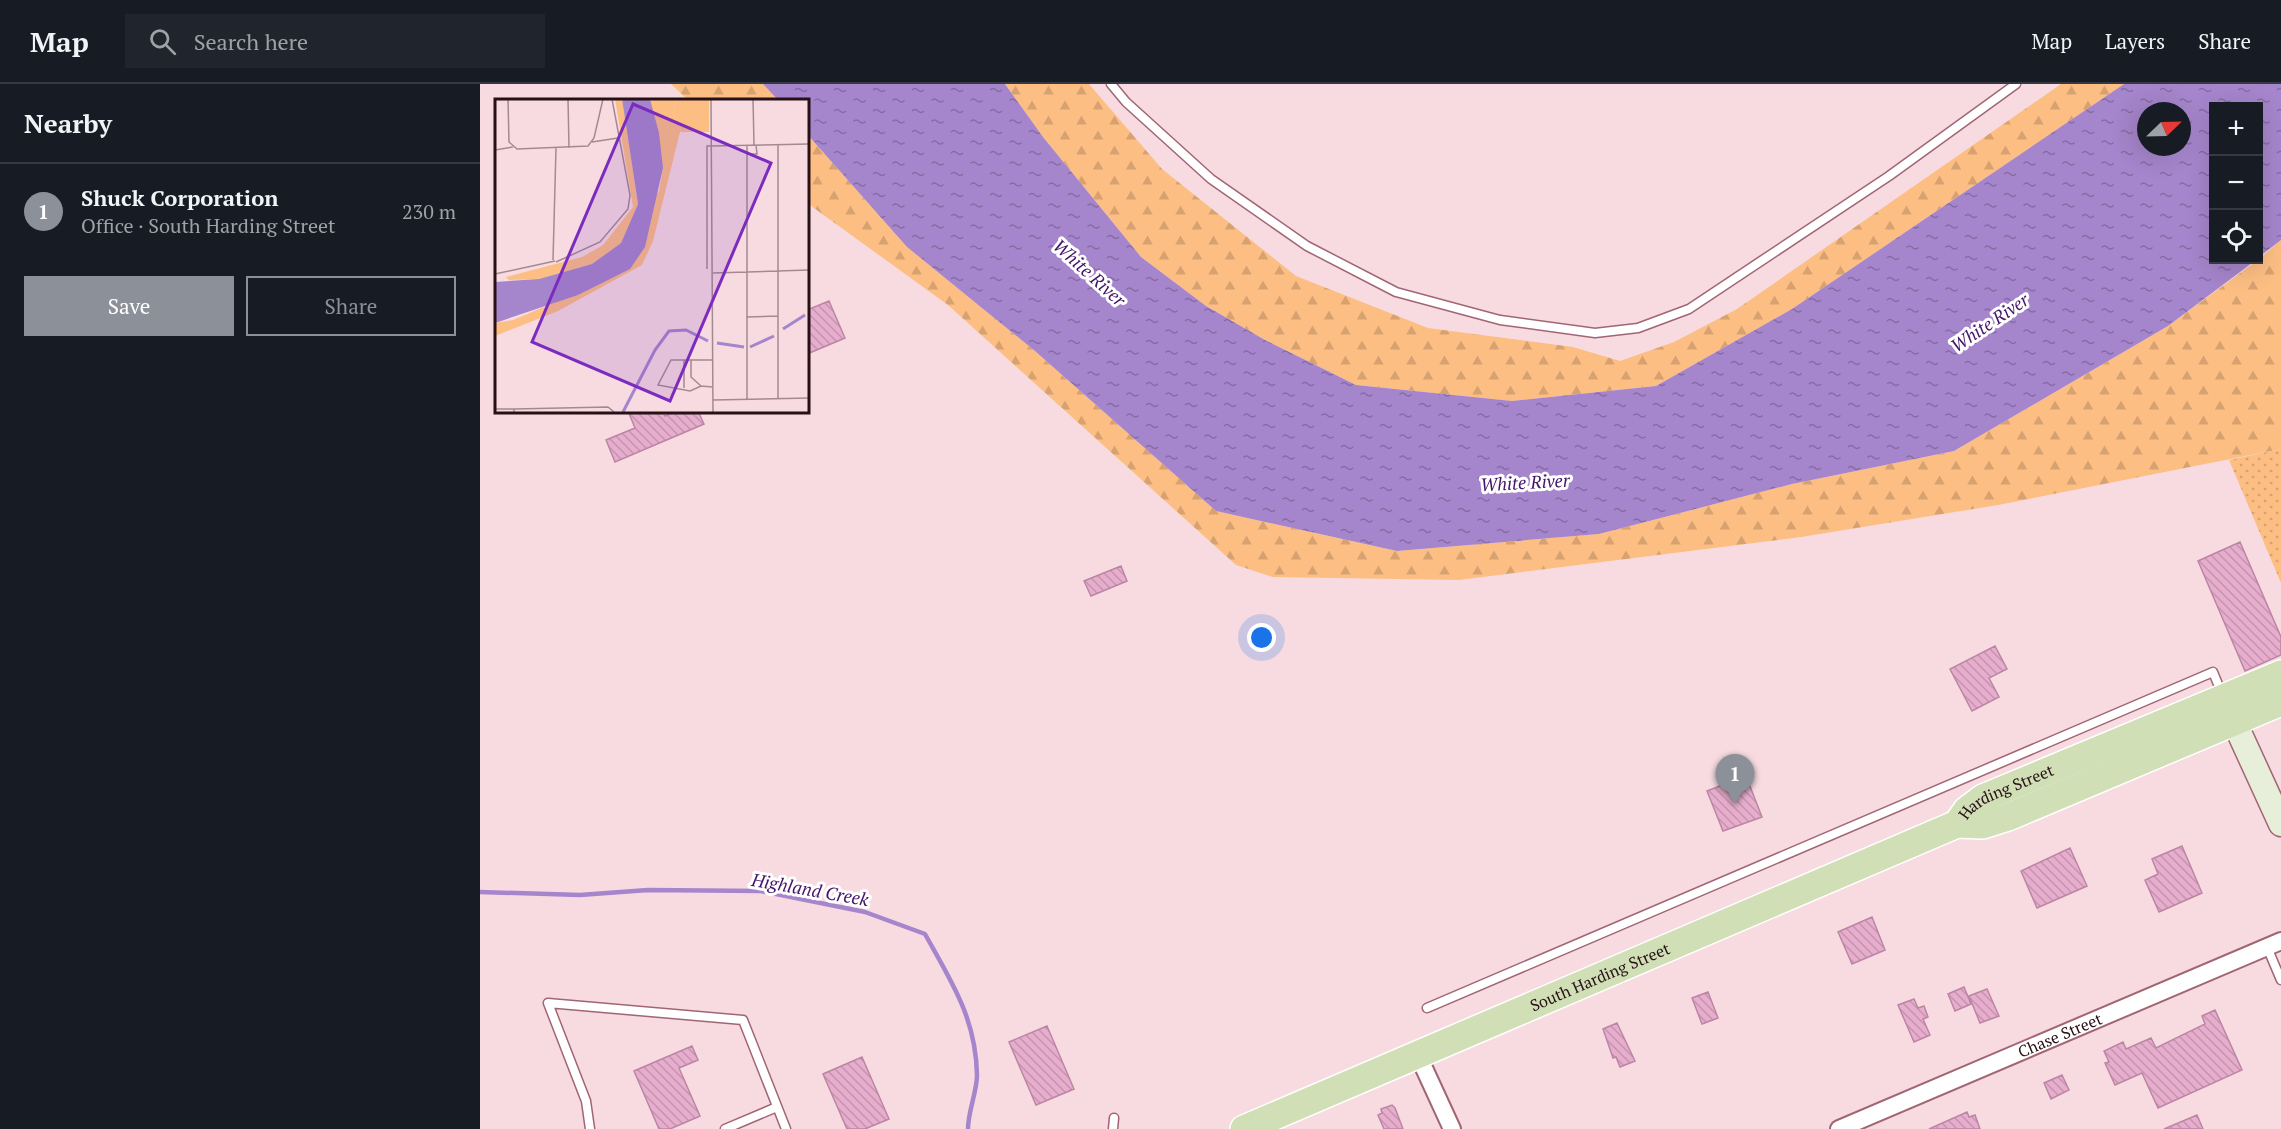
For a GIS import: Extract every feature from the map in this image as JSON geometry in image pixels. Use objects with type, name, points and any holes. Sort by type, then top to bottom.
[{"type":"main road","name":"Harding Street","points":[[1957,824],[1983,825],[2001,820],[2230,710],[2281,674]]},
{"type":"main road","name":"Harding Street","points":[[2230,710],[2281,702]]},
{"type":"main road","points":[[2230,710],[2281,824]]},
{"type":"main road","name":"South Harding Street","points":[[1244,1129],[1957,824]]},
{"type":"street","name":"Chase Street","points":[[1839,1129],[2274,944]]},
{"type":"street","points":[[1418,1055],[1452,1129]]},
{"type":"lane","points":[[1111,84],[1126,102],[1210,179],[1307,246],[1386,287],[1396,292],[1500,320],[1595,333],[1638,328],[1689,309],[1889,176],[2016,84]]},
{"type":"lane","points":[[1427,1008],[2213,672],[2230,710]]},
{"type":"lane","points":[[2274,944],[2281,980]]},
{"type":"lane","points":[[590,1129],[586,1101],[548,1003],[743,1020],[786,1129]]},
{"type":"lane","points":[[725,1129],[777,1107]]},
{"type":"lane","points":[[1113,1129],[1114,1118]]},
{"type":"green space","points":[[671,84],[763,84],[777,99],[687,99]]},
{"type":"green space","points":[[1005,84],[1089,84],[1162,169],[1296,276],[1428,328],[1573,347],[1620,361],[1674,342],[1737,309],[2061,84],[2124,84],[1792,309],[1656,386],[1512,401],[1356,385],[1265,340],[1206,306],[1141,257],[1043,137]]},
{"type":"green space","points":[[808,135],[907,247],[1035,351],[1216,511],[1397,551],[1599,534],[1792,484],[1954,451],[2168,326],[2253,264],[2263,264],[2263,256],[2281,240],[2281,449],[1998,505],[1801,537],[1459,580],[1273,577],[1236,565],[948,305],[808,204]]},
{"type":"green space","points":[[2281,449],[2281,583],[2229,460]]},
{"type":"water","name":"White River","points":[[763,84],[1005,84],[1043,137],[1141,257],[1206,306],[1265,340],[1356,385],[1512,401],[1656,386],[1792,309],[2124,84],[2281,84],[2281,240],[2263,254],[2263,102],[2209,102],[2209,264],[2251,264],[2168,326],[1954,451],[1792,484],[1599,534],[1397,551],[1216,511],[1035,351],[907,247],[808,135],[808,99],[777,99]]},
{"type":"building","points":[[829,301],[845,338],[808,354],[808,310]]},
{"type":"building","points":[[628,412],[663,412],[665,416],[675,412],[698,412],[704,424],[615,462],[606,440],[635,428]]},
{"type":"building","points":[[2240,542],[2281,637],[2281,655],[2245,671],[2198,561]]},
{"type":"building","points":[[1121,566],[1127,581],[1091,596],[1084,581]]},
{"type":"building","points":[[1995,646],[2007,669],[1989,678],[1999,697],[1972,711],[1950,669]]},
{"type":"building","points":[[1746,776],[1762,817],[1723,831],[1707,791]]},
{"type":"building","points":[[2182,846],[2202,893],[2159,912],[2145,880],[2158,874],[2152,859]]},
{"type":"building","points":[[2070,848],[2087,886],[2037,908],[2021,871]]},
{"type":"building","points":[[1872,917],[1885,950],[1852,964],[1838,932]]},
{"type":"building","points":[[1964,987],[1971,1004],[1955,1011],[1948,994]]},
{"type":"building","points":[[1987,989],[1999,1016],[1980,1023],[1969,996]]},
{"type":"building","points":[[1708,992],[1718,1018],[1702,1024],[1692,998]]},
{"type":"building","points":[[1914,999],[1918,1008],[1924,1006],[1928,1017],[1923,1019],[1930,1035],[1914,1042],[1898,1005]]},
{"type":"building","points":[[2215,1010],[2242,1070],[2158,1108],[2142,1073],[2115,1085],[2105,1063],[2109,1062],[2104,1051],[2123,1042],[2126,1049],[2151,1038],[2156,1048],[2205,1024],[2202,1016]]},
{"type":"building","points":[[1617,1023],[1635,1061],[1620,1067],[1616,1057],[1613,1058],[1603,1029]]},
{"type":"building","points":[[1047,1026],[1074,1089],[1036,1105],[1009,1042]]},
{"type":"building","points":[[692,1046],[698,1060],[679,1068],[700,1116],[670,1129],[659,1129],[634,1071]]},
{"type":"building","points":[[862,1057],[889,1119],[865,1129],[847,1129],[823,1074]]},
{"type":"building","points":[[2062,1075],[2069,1090],[2051,1099],[2044,1083]]},
{"type":"building","points":[[1392,1105],[1403,1129],[1384,1129],[1378,1115],[1382,1113],[1381,1109]]},
{"type":"building","points":[[1967,1112],[1969,1117],[1975,1115],[1980,1129],[1929,1129]]},
{"type":"building","points":[[2197,1115],[2203,1129],[2164,1129]]},
{"type":"waterway","name":"Highland Creek","points":[[480,892],[580,895],[648,890],[761,891],[865,912],[925,934],[960,1001],[972,1036],[977,1075],[968,1129]]},
{"type":"place","name":"Shuck Corporation","points":[[1735,804]]}]
